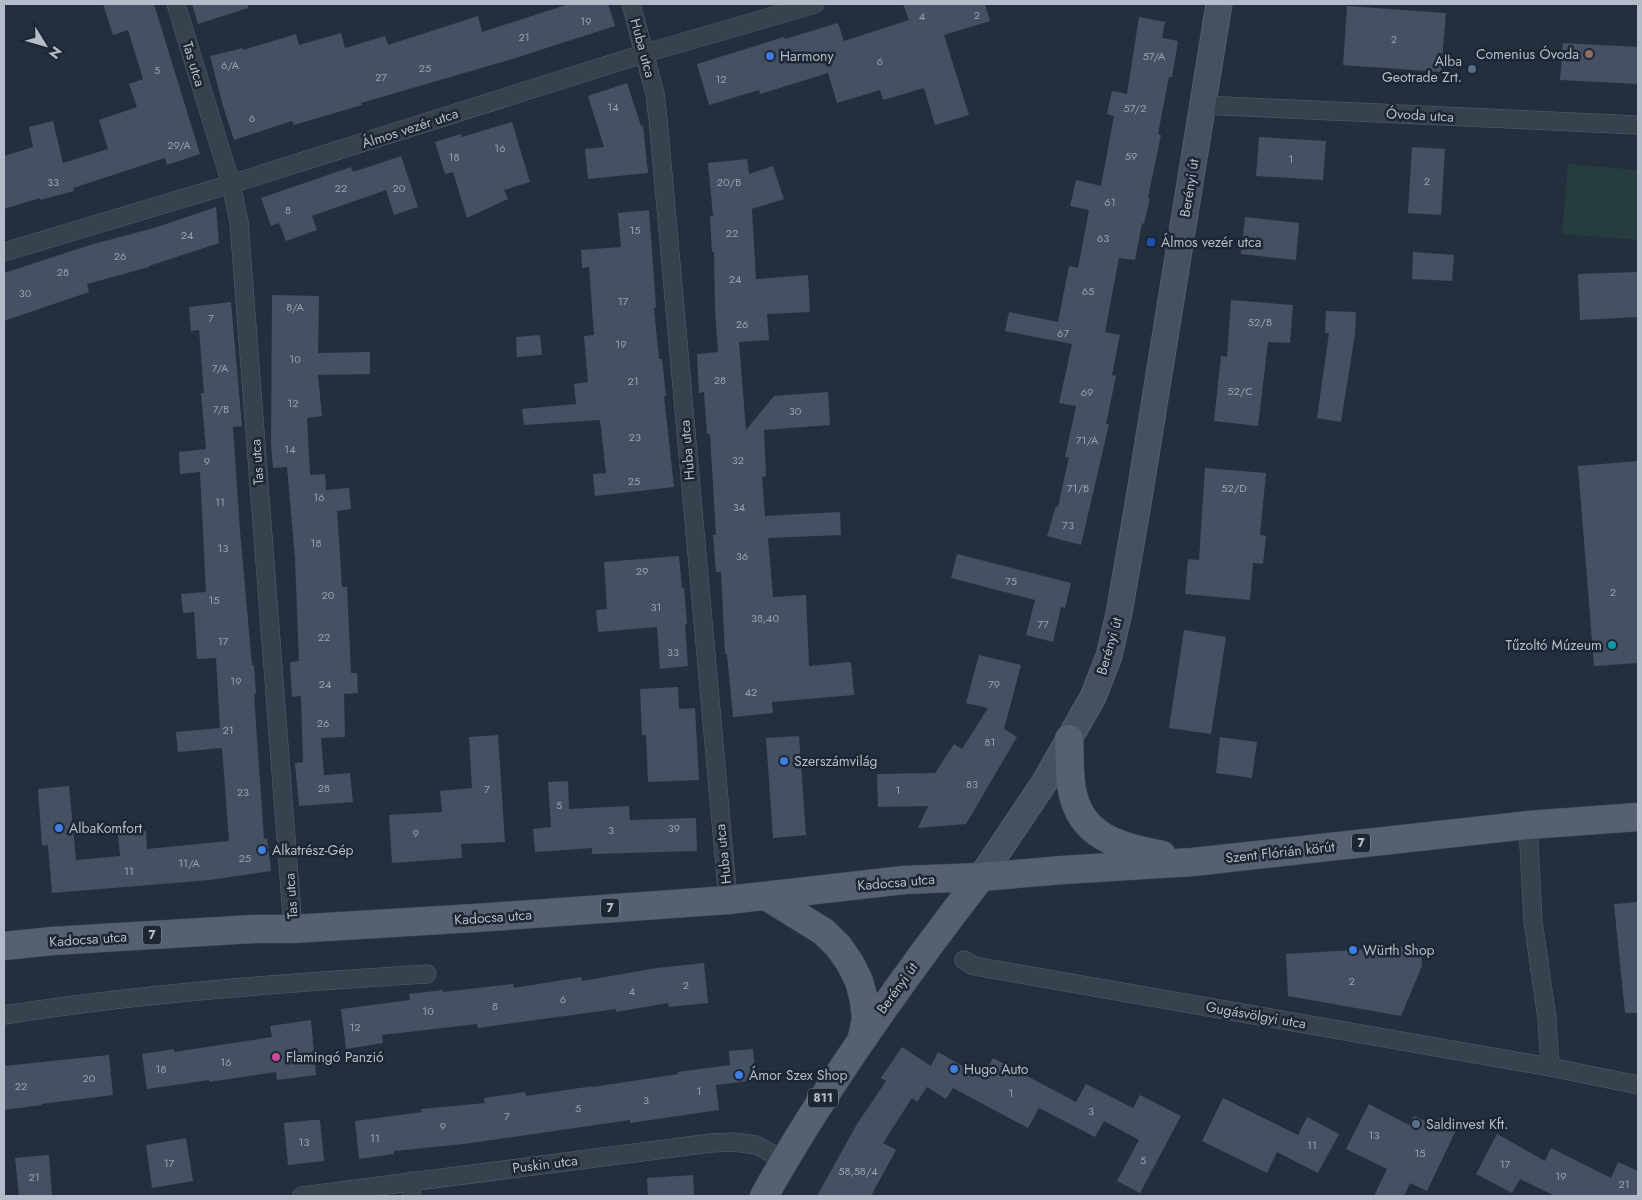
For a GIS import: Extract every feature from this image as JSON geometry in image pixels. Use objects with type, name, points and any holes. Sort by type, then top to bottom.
[{"type":"main road","name":"Berényi út","points":[[764,1196],[784,1160],[862,1037],[925,949],[981,877],[1026,812],[1093,696],[1109,656],[1119,613],[1219,4]]},
{"type":"main road","points":[[1069,739],[1072,788],[1075,803],[1089,827],[1100,836],[1127,847],[1193,862]]},
{"type":"main road","name":"Szent Flórián körút","points":[[981,877],[1193,862],[1528,825],[1638,817]]},
{"type":"main road","name":"Kadocsa utca","points":[[4,946],[52,941],[252,929],[293,929],[491,917],[728,900],[904,880],[981,877]]},
{"type":"main road","points":[[766,896],[824,932],[850,963],[859,981],[864,1000],[866,1020],[862,1037]]},
{"type":"street","name":"Tas utca","points":[[176,4],[230,184],[238,222],[293,929]]},
{"type":"street","name":"Huba utca","points":[[631,4],[656,94],[728,900]]},
{"type":"street","name":"Álmos vezér utca","points":[[4,252],[230,184],[646,53],[815,4]]},
{"type":"street","name":"Óvoda utca","points":[[1202,104],[1638,126]]},
{"type":"street","points":[[1528,825],[1533,920],[1547,1019],[1550,1067]]},
{"type":"street","name":"Gugásvölgyi utca","points":[[964,960],[974,966],[1638,1084]]},
{"type":"street","points":[[4,1015],[60,1006],[260,985],[426,974]]},
{"type":"street","name":"Puskin utca","points":[[302,1196],[412,1189],[711,1143],[734,1142],[756,1145],[784,1160]]},
{"type":"green space","points":[[1568,164],[1638,170],[1638,240],[1562,234]]},
{"type":"building","points":[[103,4],[154,4],[200,154],[167,165],[165,158],[73,188],[74,191],[40,200],[40,198],[4,209],[4,156],[33,147],[29,127],[53,121],[63,163],[108,149],[99,120],[137,107],[129,84],[143,79],[128,30],[113,35]]},
{"type":"building","points":[[192,4],[248,4],[248,8],[198,24]]},
{"type":"building","points":[[569,4],[608,4],[615,26],[509,60],[361,103],[362,105],[294,125],[292,121],[234,140],[210,56],[243,48],[243,50],[296,34],[299,45],[341,33],[345,48],[385,36],[388,45],[478,16],[482,32]]},
{"type":"building","points":[[903,4],[985,4],[990,21],[944,35],[969,115],[935,125],[924,88],[883,100],[880,90],[837,103],[828,73],[760,94],[759,90],[709,105],[697,64],[784,37],[785,39],[838,23],[844,41],[909,20]]},
{"type":"building","points":[[1347,6],[1446,13],[1441,72],[1343,65]]},
{"type":"building","points":[[1139,17],[1165,22],[1162,38],[1178,41],[1172,77],[1169,77],[1158,134],[1161,135],[1148,198],[1150,198],[1144,224],[1142,223],[1135,260],[1119,258],[1105,332],[1120,335],[1112,375],[1116,376],[1106,424],[1109,424],[1081,545],[1047,536],[1056,506],[1058,507],[1069,457],[1065,457],[1076,406],[1059,403],[1072,344],[1005,331],[1009,312],[1058,322],[1069,266],[1078,268],[1089,210],[1070,206],[1076,180],[1101,186],[1114,116],[1107,114],[1112,91],[1127,94]]},
{"type":"building","points":[[1563,43],[1638,47],[1638,84],[1560,80]]},
{"type":"building","points":[[627,83],[641,126],[643,125],[648,173],[588,179],[585,149],[604,147],[588,96]]},
{"type":"building","points":[[512,122],[530,182],[504,190],[508,199],[467,218],[453,172],[445,174],[435,142],[461,134],[462,137]]},
{"type":"building","points":[[1259,137],[1326,141],[1323,180],[1256,176]]},
{"type":"building","points":[[1412,147],[1445,149],[1441,215],[1408,213]]},
{"type":"building","points":[[401,156],[418,207],[394,215],[386,190],[312,216],[317,230],[286,241],[279,223],[271,226],[261,198],[351,167],[353,172]]},
{"type":"building","points":[[747,159],[749,174],[773,166],[784,199],[752,209],[756,279],[808,275],[810,312],[767,314],[769,340],[739,342],[746,430],[774,396],[828,392],[830,425],[764,430],[766,476],[762,477],[765,516],[840,512],[841,535],[768,538],[773,597],[806,595],[809,666],[851,662],[854,695],[772,702],[773,713],[733,717],[727,654],[725,654],[721,572],[716,572],[713,535],[716,535],[710,434],[707,434],[704,392],[699,393],[697,354],[718,352],[714,252],[712,252],[710,216],[713,216],[708,163]]},
{"type":"building","points":[[216,207],[219,243],[149,267],[87,284],[89,292],[4,321],[4,273],[90,245],[154,228]]},
{"type":"building","points":[[649,210],[656,307],[654,308],[659,359],[662,359],[674,487],[595,496],[593,474],[606,473],[600,420],[524,425],[522,409],[576,404],[574,384],[588,382],[584,336],[594,335],[589,267],[582,268],[581,250],[621,247],[618,213]]},
{"type":"building","points":[[1245,217],[1299,223],[1296,260],[1241,254]]},
{"type":"building","points":[[1413,252],[1454,255],[1452,281],[1412,279]]},
{"type":"building","points":[[1638,272],[1638,317],[1580,320],[1578,274]]},
{"type":"building","points":[[272,295],[319,296],[318,353],[370,352],[370,374],[318,375],[322,416],[307,418],[310,475],[325,474],[326,490],[349,488],[351,509],[337,511],[342,587],[347,587],[351,673],[357,673],[358,693],[344,694],[345,737],[321,738],[324,775],[350,773],[353,802],[299,806],[295,763],[303,762],[301,696],[292,697],[290,662],[299,661],[295,559],[287,467],[273,468],[271,444]]},
{"type":"building","points":[[1231,300],[1293,305],[1290,343],[1268,342],[1258,426],[1214,421],[1221,356],[1227,357]]},
{"type":"building","points":[[231,302],[242,426],[233,427],[240,531],[252,665],[254,665],[256,694],[254,694],[264,839],[267,838],[271,871],[210,880],[52,893],[48,845],[42,846],[38,789],[69,786],[76,860],[120,856],[118,834],[146,831],[147,849],[229,841],[222,748],[178,752],[176,732],[220,728],[216,658],[197,659],[194,612],[183,613],[181,594],[206,592],[200,472],[180,474],[179,452],[206,449],[201,393],[204,393],[199,330],[191,331],[189,307]]},
{"type":"building","points":[[1326,311],[1356,312],[1355,334],[1341,422],[1317,418],[1329,333],[1325,333]]},
{"type":"building","points":[[540,335],[542,355],[517,357],[516,337]]},
{"type":"building","points":[[1638,461],[1638,663],[1594,666],[1578,466]]},
{"type":"building","points":[[1205,468],[1266,473],[1260,535],[1266,536],[1263,564],[1253,563],[1250,600],[1185,594],[1188,559],[1199,560]]},
{"type":"building","points":[[957,554],[1071,583],[1065,608],[1061,607],[1053,642],[1026,635],[1035,600],[951,578]]},
{"type":"building","points":[[679,556],[687,624],[685,624],[688,666],[660,669],[657,627],[598,632],[596,610],[607,609],[604,562]]},
{"type":"building","points":[[1184,630],[1226,637],[1211,734],[1169,728]]},
{"type":"building","points":[[979,655],[1021,665],[1004,729],[1017,737],[966,824],[918,828],[928,806],[878,807],[877,774],[935,773],[954,744],[962,749],[988,708],[966,703]]},
{"type":"building","points":[[678,687],[679,709],[695,708],[699,780],[648,782],[646,735],[642,735],[640,689]]},
{"type":"building","points":[[498,735],[505,842],[461,844],[462,858],[392,863],[389,815],[442,812],[440,791],[472,788],[469,737]]},
{"type":"building","points":[[799,736],[806,835],[773,838],[766,738]]},
{"type":"building","points":[[1220,737],[1257,742],[1252,778],[1216,773]]},
{"type":"building","points":[[568,781],[569,809],[629,806],[630,820],[696,818],[697,851],[592,854],[592,848],[535,852],[533,829],[551,827],[548,782]]},
{"type":"building","points":[[1638,902],[1638,1013],[1625,1013],[1614,904]]},
{"type":"building","points":[[1421,946],[1422,966],[1401,1016],[1288,996],[1286,954]]},
{"type":"building","points":[[704,963],[708,1003],[669,1007],[668,1003],[616,1012],[616,1009],[478,1028],[477,1024],[382,1035],[383,1043],[346,1049],[341,1009],[410,1000],[409,994],[513,984],[514,988],[581,977],[582,981],[657,968]]},
{"type":"building","points":[[311,1020],[316,1075],[277,1080],[276,1072],[147,1089],[142,1054],[174,1049],[174,1052],[272,1037],[270,1026]]},
{"type":"building","points":[[902,1047],[931,1066],[938,1052],[982,1077],[993,1058],[1076,1102],[1086,1084],[1133,1108],[1140,1095],[1181,1116],[1140,1193],[1117,1181],[1139,1140],[1104,1121],[1095,1137],[1039,1108],[1028,1128],[953,1088],[946,1099],[927,1087],[917,1102],[912,1098],[883,1143],[896,1150],[871,1196],[817,1196],[857,1124],[886,1081],[881,1078]]},
{"type":"building","points":[[753,1049],[756,1080],[716,1085],[719,1110],[630,1123],[630,1120],[464,1144],[394,1151],[394,1154],[359,1159],[355,1121],[422,1112],[421,1109],[485,1103],[484,1098],[525,1092],[526,1096],[730,1065],[729,1051]]},
{"type":"building","points":[[109,1055],[113,1095],[4,1110],[4,1066]]},
{"type":"building","points":[[1223,1098],[1298,1135],[1307,1117],[1339,1134],[1318,1173],[1277,1152],[1267,1173],[1202,1141]]},
{"type":"building","points":[[1369,1104],[1409,1125],[1414,1116],[1435,1126],[1439,1117],[1458,1126],[1427,1191],[1410,1183],[1404,1196],[1374,1196],[1387,1169],[1346,1149]]},
{"type":"building","points":[[320,1120],[324,1161],[288,1165],[284,1123]]},
{"type":"building","points":[[1497,1134],[1545,1161],[1551,1148],[1611,1178],[1618,1162],[1638,1171],[1638,1196],[1555,1196],[1520,1179],[1512,1193],[1476,1174]]},
{"type":"building","points":[[186,1138],[193,1181],[152,1188],[146,1145]]},
{"type":"building","points":[[49,1155],[52,1196],[19,1196],[15,1158]]},
{"type":"building","points":[[693,1175],[694,1196],[648,1196],[647,1178]]},
{"type":"place","name":"Comenius Óvoda","points":[[1589,54]]},
{"type":"place","name":"Harmony","points":[[770,56]]},
{"type":"place","name":"Alba Geotrade Zrt.","points":[[1472,69]]},
{"type":"place","name":"Álmos vezér utca","points":[[1151,242]]},
{"type":"place","name":"Tűzoltó Múzeum","points":[[1612,645]]},
{"type":"place","name":"Szerszámvilág","points":[[784,761]]},
{"type":"place","name":"AlbaKomfort","points":[[59,828]]},
{"type":"place","name":"Alkatrész-Gép","points":[[262,850]]},
{"type":"place","name":"Würth Shop","points":[[1353,950]]},
{"type":"place","name":"Flamingó Panzió","points":[[276,1057]]},
{"type":"place","name":"Hugo Auto","points":[[954,1069]]},
{"type":"place","name":"Ámor Szex Shop","points":[[739,1075]]},
{"type":"place","name":"Saldinvest Kft.","points":[[1416,1124]]}]
